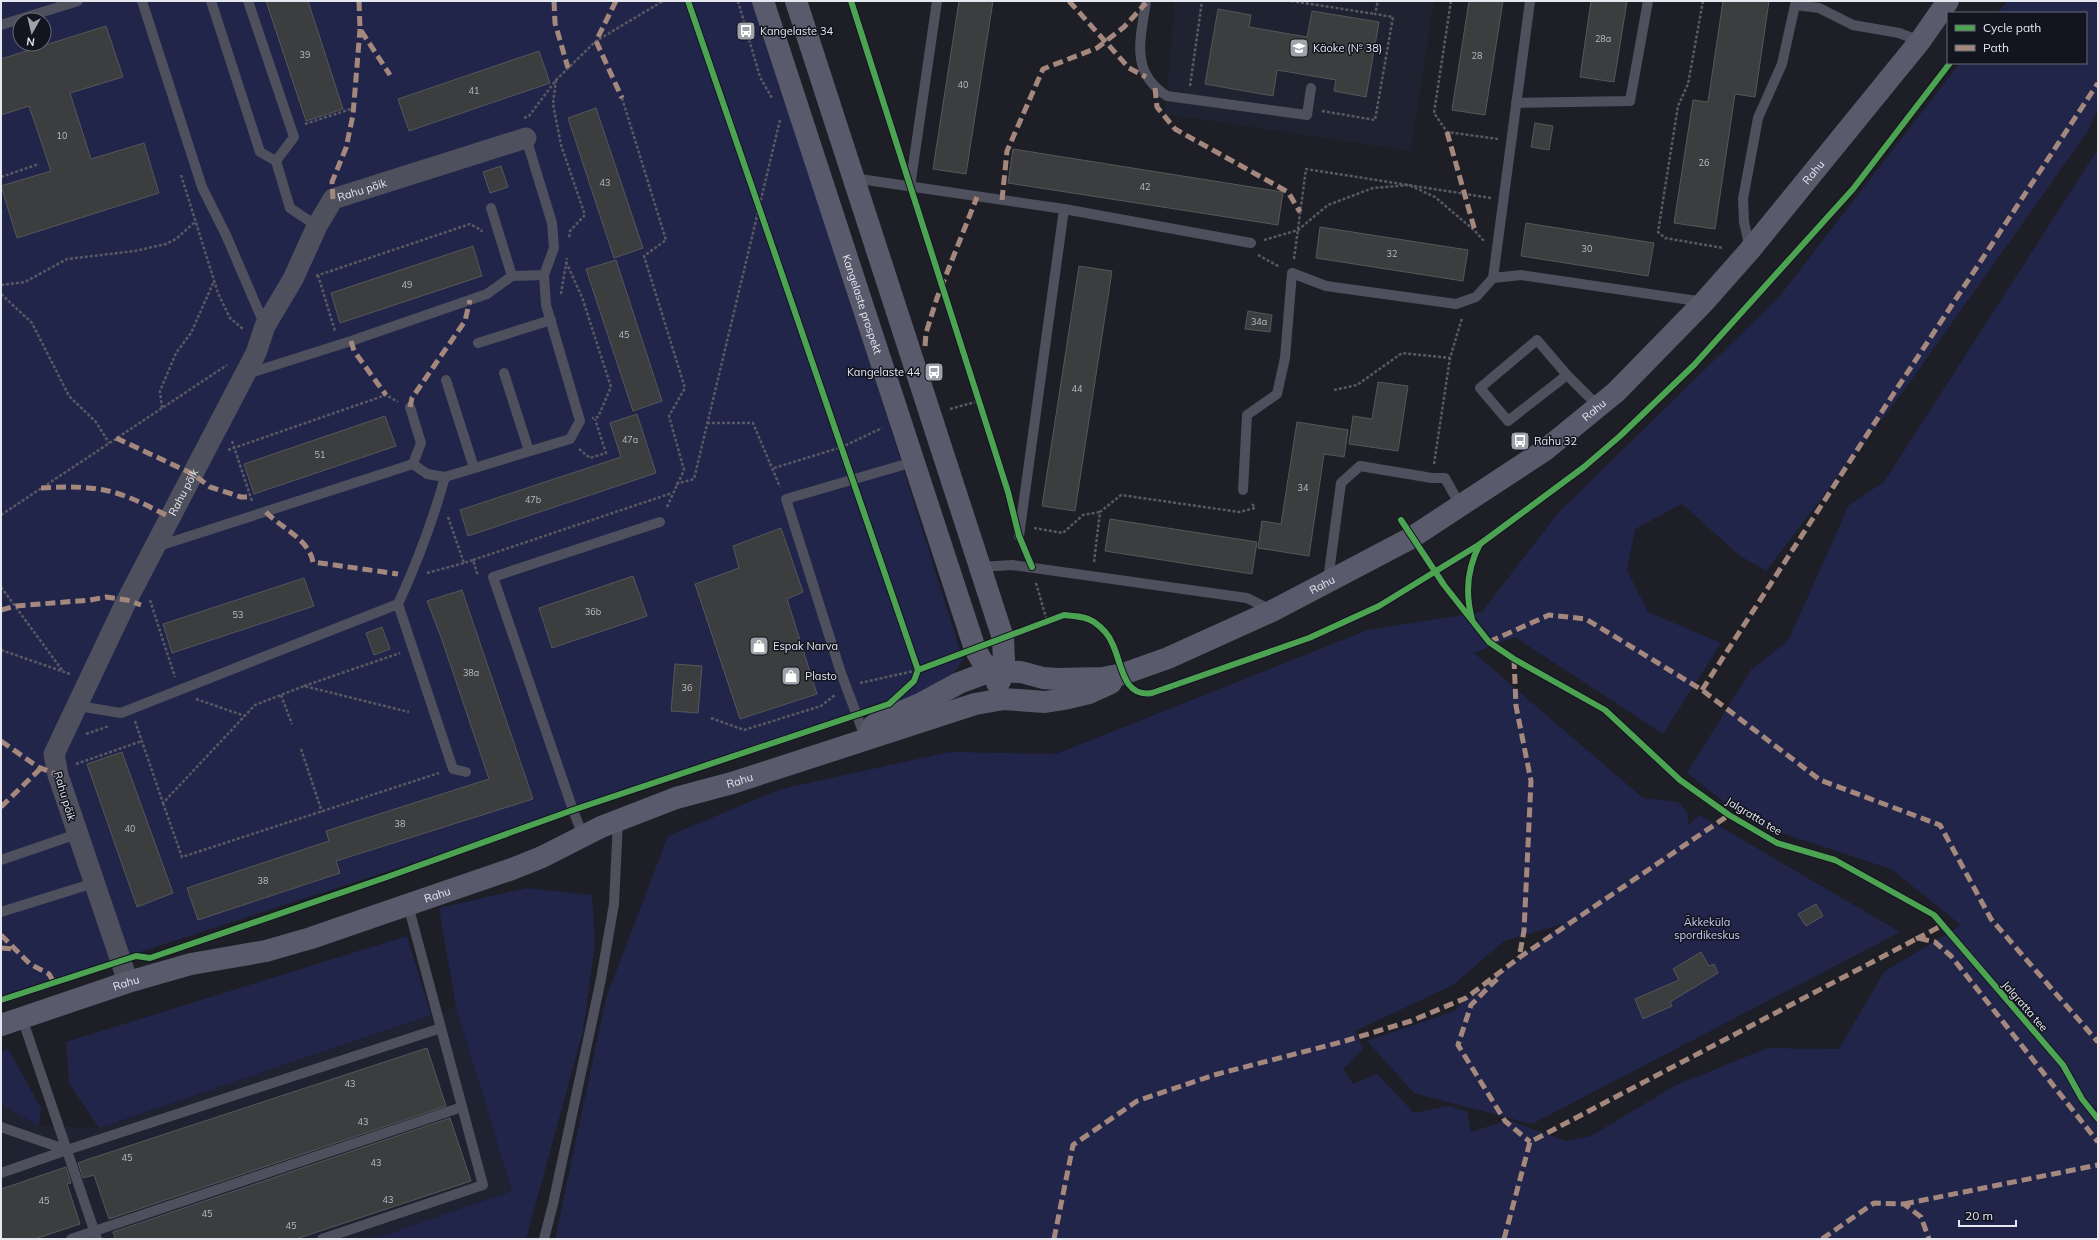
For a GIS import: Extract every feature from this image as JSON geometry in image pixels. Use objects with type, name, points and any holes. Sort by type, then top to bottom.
[{"type":"main road","name":"Kangelaste prospekt","points":[[762,1],[975,648],[997,674],[1022,697],[1029,700]]},
{"type":"main road","points":[[796,1],[1003,638],[1005,651],[997,674],[987,696],[975,704]]},
{"type":"main road","name":"Rahu","points":[[866,739],[873,726],[882,720],[922,703],[959,683],[997,674],[1021,672],[1043,678],[1103,678],[1123,674],[1168,658],[1272,611],[1411,538],[1461,507],[1545,450],[1616,392],[1704,302],[1750,250],[1920,41],[1948,1]]},
{"type":"main road","points":[[1003,638],[1015,651],[1027,660],[1054,674],[1072,678]]},
{"type":"main road","points":[[959,683],[971,666],[975,648]]},
{"type":"main road","name":"Rahu","points":[[1,1025],[128,982],[191,964],[266,951],[408,905],[536,860],[618,819],[676,798],[732,782],[975,704],[1004,699],[1045,702],[1089,693],[1110,684],[1123,674]]},
{"type":"street","name":"Rahu põik","points":[[128,982],[77,834],[58,775],[54,754],[157,543],[256,353],[265,326],[293,279],[317,226],[333,199],[526,138]]},
{"type":"lane","points":[[1,25],[78,1]]},
{"type":"lane","points":[[142,1],[202,187],[226,235],[265,326]]},
{"type":"lane","points":[[211,1],[260,152],[276,162],[290,208],[317,226]]},
{"type":"lane","points":[[248,1],[294,137],[276,162]]},
{"type":"lane","points":[[910,187],[937,1]]},
{"type":"lane","points":[[1146,1],[1140,52],[1141,66],[1146,77],[1155,88],[1166,96],[1307,115],[1311,88]]},
{"type":"lane","points":[[1243,490],[1247,415],[1277,394],[1285,358],[1292,274],[1326,286],[1456,304],[1476,297],[1493,278],[1530,1]]},
{"type":"lane","points":[[1516,103],[1630,100],[1648,1]]},
{"type":"lane","points":[[1750,250],[1744,222],[1743,199],[1756,125],[1782,64],[1795,5],[1820,8],[1854,25],[1899,32],[1920,41]]},
{"type":"lane","points":[[413,464],[427,474],[445,477],[570,438],[580,421],[546,304],[544,275],[554,248],[552,223],[526,138]]},
{"type":"lane","points":[[853,178],[1064,209],[1251,243]]},
{"type":"lane","points":[[490,208],[512,276]]},
{"type":"lane","points":[[1020,530],[1064,209]]},
{"type":"lane","points":[[244,375],[340,345],[487,294],[512,276],[544,275]]},
{"type":"lane","points":[[1493,278],[1521,275],[1704,302]]},
{"type":"lane","points":[[478,343],[551,320]]},
{"type":"lane","points":[[1567,375],[1508,421],[1480,388],[1537,340],[1567,375],[1598,406]]},
{"type":"lane","points":[[504,373],[529,451]]},
{"type":"lane","points":[[446,380],[474,468]]},
{"type":"lane","points":[[410,407],[421,443],[413,464]]},
{"type":"lane","points":[[866,739],[846,686],[786,499],[913,462]]},
{"type":"lane","points":[[157,543],[165,544],[413,464]]},
{"type":"lane","points":[[1327,583],[1341,483],[1360,466],[1432,478],[1445,478],[1461,507]]},
{"type":"lane","points":[[445,477],[438,501],[410,577],[398,604],[453,769],[466,772]]},
{"type":"lane","points":[[583,836],[493,577],[660,522]]},
{"type":"lane","points":[[979,567],[1012,565],[1032,567],[1247,598],[1272,611]]},
{"type":"lane","points":[[78,706],[121,713],[398,604]]},
{"type":"lane","points":[[544,1239],[598,995],[613,912],[618,819]]},
{"type":"lane","points":[[1,860],[77,834]]},
{"type":"lane","points":[[1,912],[94,883]]},
{"type":"lane","points":[[322,1239],[483,1185],[408,905]]},
{"type":"lane","points":[[22,1018],[96,1235]]},
{"type":"lane","points":[[1,1172],[441,1028]]},
{"type":"lane","points":[[71,1239],[96,1235],[462,1107]]},
{"type":"lane","points":[[1,1127],[67,1150]]},
{"type":"path","points":[[522,118],[529,116],[556,80],[596,41],[663,1]]},
{"type":"path","points":[[738,1],[760,77],[774,102]]},
{"type":"path","points":[[1188,99],[1202,1]]},
{"type":"path","points":[[1291,1],[1393,17],[1376,120],[1308,109]]},
{"type":"path","points":[[1375,14],[1378,1]]},
{"type":"path","points":[[1451,1],[1434,114],[1447,132],[1511,141]]},
{"type":"path","points":[[1703,1],[1688,84],[1678,106],[1658,232],[1664,238],[1723,248]]},
{"type":"path","points":[[556,80],[553,104],[561,145],[585,216],[570,232],[568,247]]},
{"type":"path","points":[[622,98],[666,240],[644,256],[685,388],[669,416],[684,470],[676,484],[660,522]]},
{"type":"path","points":[[298,126],[354,108]]},
{"type":"path","points":[[676,484],[694,479],[781,115]]},
{"type":"path","points":[[1,177],[39,164]]},
{"type":"path","points":[[1495,261],[1484,242],[1475,231],[1435,197],[1409,185],[1373,188],[1328,206],[1298,230],[1251,243],[1259,255],[1292,274],[1298,230],[1306,169],[1409,185],[1503,200]]},
{"type":"path","points":[[754,191],[764,220]]},
{"type":"path","points":[[1,285],[25,282],[67,259],[135,251],[166,244],[176,239],[196,221]]},
{"type":"path","points":[[293,279],[307,279],[470,224],[481,230],[483,237]]},
{"type":"path","points":[[554,248],[566,262],[582,297],[611,387],[598,417],[580,421]]},
{"type":"path","points":[[566,262],[567,254]]},
{"type":"path","points":[[318,275],[340,345]]},
{"type":"path","points":[[162,408],[160,391],[174,359],[191,333],[214,282]]},
{"type":"path","points":[[1,294],[32,323],[69,396],[96,422],[109,442]]},
{"type":"path","points":[[1432,478],[1450,358],[1468,300]]},
{"type":"path","points":[[1,515],[246,352],[256,353]]},
{"type":"path","points":[[1334,390],[1357,385],[1402,353],[1450,358]]},
{"type":"path","points":[[976,394],[981,409]]},
{"type":"path","points":[[227,450],[386,395],[400,403]]},
{"type":"path","points":[[930,414],[979,401]]},
{"type":"path","points":[[774,468],[842,447],[878,429],[900,422]]},
{"type":"path","points":[[707,423],[753,423],[786,499]]},
{"type":"path","points":[[230,433],[257,514]]},
{"type":"path","points":[[840,439],[853,480]]},
{"type":"path","points":[[1020,530],[1063,533],[1083,515],[1100,512],[1121,495],[1239,512],[1255,508],[1243,490]]},
{"type":"path","points":[[421,574],[464,563],[672,493]]},
{"type":"path","points":[[438,501],[446,514],[464,563]]},
{"type":"path","points":[[1092,576],[1100,512]]},
{"type":"path","points":[[473,560],[479,579],[493,577]]},
{"type":"path","points":[[1032,567],[1050,620],[1040,624]]},
{"type":"path","points":[[1,587],[62,670]]},
{"type":"path","points":[[148,592],[175,678]]},
{"type":"path","points":[[163,803],[255,705],[304,686],[412,649]]},
{"type":"path","points":[[1,650],[62,670],[88,683]]},
{"type":"path","points":[[914,681],[918,670],[916,662]]},
{"type":"path","points":[[711,718],[744,730],[821,706],[846,686],[918,670],[925,667]]},
{"type":"path","points":[[168,681],[182,675]]},
{"type":"path","points":[[304,686],[409,712]]},
{"type":"path","points":[[281,695],[292,724]]},
{"type":"path","points":[[188,696],[245,716]]},
{"type":"path","points":[[134,718],[182,857],[453,769]]},
{"type":"path","points":[[85,734],[113,725]]},
{"type":"path","points":[[70,766],[142,741]]},
{"type":"path","points":[[300,749],[322,812]]},
{"type":"shaded area","name":"Käoke (№ 38)","points":[[1175,1],[1434,1],[1411,151],[1165,114]]},
{"type":"shaded area","points":[[456,1007],[512,1191],[373,1239],[1,1239],[1,1104],[39,1126],[99,1128]]},
{"type":"green space","points":[[1,1],[757,1],[963,660],[946,684],[897,706],[1,997]]},
{"type":"green space","name":"Äkkeküla spordikeskus","points":[[2007,1],[2098,1],[2098,108],[2088,131],[1905,389],[1766,571],[1739,555],[1682,504],[1635,529],[1627,570],[1648,612],[1721,643],[1663,734],[1515,637],[1474,653],[1643,798],[1678,802],[1688,813],[1688,825],[1700,815],[1900,932],[1532,1124],[1414,1093],[1367,1041],[1452,1012],[1562,924],[1504,941],[1453,985],[1355,1031],[1363,1049],[1343,1069],[1353,1084],[1377,1074],[1414,1113],[1449,1106],[1467,1112],[1471,1132],[1508,1120],[1566,1141],[1591,1136],[1676,1085],[1768,1048],[1839,1049],[1884,972],[1961,925],[1891,869],[1764,827],[1736,811],[1687,773],[1751,670],[1788,641],[1849,505],[1884,482],[2098,149],[2098,1239],[555,1239],[606,998],[668,836],[781,789],[950,752],[1056,754],[1368,630],[1482,612],[1558,513],[1779,297],[1959,64],[2087,64],[2087,12],[1999,12]]},
{"type":"green space","points":[[526,888],[592,895],[595,943],[583,1031],[526,1239],[373,1239],[512,1191],[456,1007],[439,908]]},
{"type":"green space","points":[[407,936],[431,1015],[99,1128],[69,1083],[66,1042]]},
{"type":"green space","points":[[8,1049],[41,1108],[39,1126],[1,1104],[1,1051]]},
{"type":"building","points":[[266,1],[308,1],[343,109],[306,121]]},
{"type":"building","points":[[959,1],[993,1],[966,174],[933,169]]},
{"type":"building","points":[[1469,1],[1503,1],[1485,115],[1452,110]]},
{"type":"building","points":[[1591,1],[1627,1],[1614,82],[1580,77]]},
{"type":"building","points":[[1723,1],[1769,1],[1755,97],[1735,94],[1715,229],[1674,223],[1693,100],[1708,102]]},
{"type":"building","points":[[1218,9],[1251,15],[1249,27],[1307,37],[1312,11],[1379,22],[1366,97],[1334,91],[1336,80],[1277,70],[1273,96],[1205,84]]},
{"type":"building","points":[[106,26],[123,77],[70,93],[91,159],[144,143],[159,193],[17,238],[1,186],[51,171],[29,106],[1,115],[1,59],[23,52],[52,52],[52,43]]},
{"type":"building","points":[[539,51],[550,83],[409,131],[398,99]]},
{"type":"building","points":[[596,108],[643,248],[614,258],[568,118]]},
{"type":"building","points":[[1535,123],[1553,126],[1549,150],[1531,147]]},
{"type":"building","points":[[1013,149],[1283,192],[1278,225],[1008,183]]},
{"type":"building","points":[[501,166],[508,187],[490,193],[483,172]]},
{"type":"building","points":[[1526,223],[1654,243],[1648,276],[1521,256]]},
{"type":"building","points":[[1320,227],[1468,250],[1463,281],[1316,258]]},
{"type":"building","points":[[473,246],[482,276],[340,323],[331,293]]},
{"type":"building","points":[[616,260],[662,401],[633,411],[586,269]]},
{"type":"building","points":[[1079,266],[1112,271],[1075,511],[1042,506]]},
{"type":"building","points":[[1248,311],[1272,315],[1270,332],[1245,329]]},
{"type":"building","points":[[1378,382],[1408,386],[1398,451],[1349,444],[1353,416],[1372,419]]},
{"type":"building","points":[[637,414],[656,473],[468,536],[460,510],[621,457],[610,423]]},
{"type":"building","points":[[385,416],[396,446],[254,494],[244,464]]},
{"type":"building","points":[[1297,422],[1348,430],[1344,457],[1324,454],[1309,556],[1258,548],[1262,521],[1281,524]]},
{"type":"building","points":[[1110,519],[1257,542],[1252,574],[1105,551]]},
{"type":"building","name":"Espak Narva","points":[[781,528],[803,592],[787,599],[817,694],[740,719],[695,584],[739,568],[733,546]]},
{"type":"building","points":[[633,576],[647,616],[552,648],[539,608]]},
{"type":"building","points":[[304,578],[314,606],[172,653],[163,624]]},
{"type":"building","points":[[462,590],[533,799],[336,861],[340,873],[198,920],[187,888],[329,841],[326,831],[489,779],[441,637],[427,601]]},
{"type":"building","points":[[382,627],[390,649],[374,655],[366,633]]},
{"type":"building","points":[[675,664],[702,666],[698,713],[671,711]]},
{"type":"building","points":[[122,752],[173,893],[137,907],[87,764]]},
{"type":"building","points":[[1816,904],[1823,916],[1806,926],[1798,914]]},
{"type":"building","points":[[1701,952],[1709,966],[1714,964],[1718,973],[1670,1002],[1672,1006],[1643,1019],[1635,999],[1679,980],[1673,969]]},
{"type":"building","points":[[427,1048],[446,1106],[109,1219],[94,1175],[83,1178],[78,1163]]},
{"type":"building","points":[[450,1118],[471,1181],[296,1239],[115,1239],[113,1232]]},
{"type":"building","points":[[66,1167],[71,1183],[67,1184],[80,1224],[35,1239],[1,1239],[1,1189]]},
{"type":"marked path","points":[[359,1],[360,29],[390,75]]},
{"type":"marked path","points":[[554,1],[555,23],[568,68]]},
{"type":"marked path","points":[[616,1],[596,41],[622,98]]},
{"type":"marked path","points":[[1069,1],[1129,68],[1146,77]]},
{"type":"marked path","points":[[1002,200],[1007,151],[1043,69],[1097,48],[1124,27],[1146,3]]},
{"type":"marked path","points":[[333,199],[332,182],[346,148],[353,115],[360,29]]},
{"type":"marked path","points":[[1702,690],[1894,393],[2098,83]]},
{"type":"marked path","points":[[1155,88],[1157,107],[1175,129],[1288,192],[1300,212]]},
{"type":"marked path","points":[[1447,132],[1475,231]]},
{"type":"marked path","points":[[925,346],[926,333],[937,298],[977,197]]},
{"type":"marked path","points":[[410,407],[412,398],[465,321],[470,300]]},
{"type":"marked path","points":[[351,341],[354,351],[386,395]]},
{"type":"marked path","points":[[116,438],[193,474],[210,487],[241,497],[251,497]]},
{"type":"marked path","points":[[41,488],[80,487],[104,490],[129,498],[170,517]]},
{"type":"marked path","points":[[266,512],[300,540],[306,547],[313,562],[398,574]]},
{"type":"marked path","points":[[1,610],[16,606],[90,600],[106,597],[127,600],[141,605]]},
{"type":"marked path","points":[[1489,642],[1549,615],[1586,619],[1702,690],[1820,780],[1940,825],[1991,919],[2098,1042]]},
{"type":"marked path","points":[[1514,659],[1516,706],[1531,781],[1524,931],[1519,958]]},
{"type":"marked path","points":[[1,741],[38,767],[58,775]]},
{"type":"marked path","points":[[1,807],[41,768]]},
{"type":"marked path","points":[[1054,1239],[1073,1145],[1137,1101],[1214,1075],[1345,1041],[1411,1021],[1466,998],[1520,957],[1729,815]]},
{"type":"marked path","points":[[1916,939],[1943,925]]},
{"type":"marked path","points":[[1,935],[30,964],[49,974],[54,983]]},
{"type":"marked path","points":[[1504,1239],[1530,1142],[1918,938],[1935,942],[1951,956],[2098,1142]]},
{"type":"marked path","points":[[1,948],[16,949]]},
{"type":"marked path","points":[[1497,979],[1471,1005],[1458,1045],[1505,1121],[1530,1142]]},
{"type":"marked path","points":[[1904,1204],[2098,1165]]},
{"type":"marked path","points":[[1822,1239],[1874,1203],[1904,1204],[1921,1217],[1929,1239]]},
{"type":"cycle path","points":[[688,1],[918,670],[1064,615],[1084,617],[1097,624],[1111,640],[1124,677],[1129,684],[1134,690],[1142,693],[1152,693],[1309,638],[1379,606],[1480,544]]},
{"type":"cycle path","points":[[851,1],[1008,492],[1019,536],[1032,567]]},
{"type":"cycle path","points":[[1472,619],[1468,600],[1468,581],[1472,562],[1480,544],[1584,467],[1620,436],[1694,365],[1853,189],[1949,64]]},
{"type":"cycle path","name":"Jalgratta tee","points":[[1401,520],[1444,585],[1489,642],[1514,659],[1605,710],[1680,780],[1729,815],[1777,843],[1835,860],[1934,915],[2063,1065],[2082,1099],[2098,1119]]},
{"type":"cycle path","points":[[1,1000],[136,956],[150,958],[387,877],[573,810],[889,704],[914,681],[918,670]]},
{"type":"place","name":"Kangelaste 34","points":[[746,31]]},
{"type":"place","name":"Käoke (№ 38)","points":[[1299,48]]},
{"type":"place","name":"Kangelaste 44","points":[[934,372]]},
{"type":"place","name":"Rahu 32","points":[[1520,441]]},
{"type":"place","name":"Espak Narva","points":[[759,646]]},
{"type":"place","name":"Plasto","points":[[791,676]]}]
